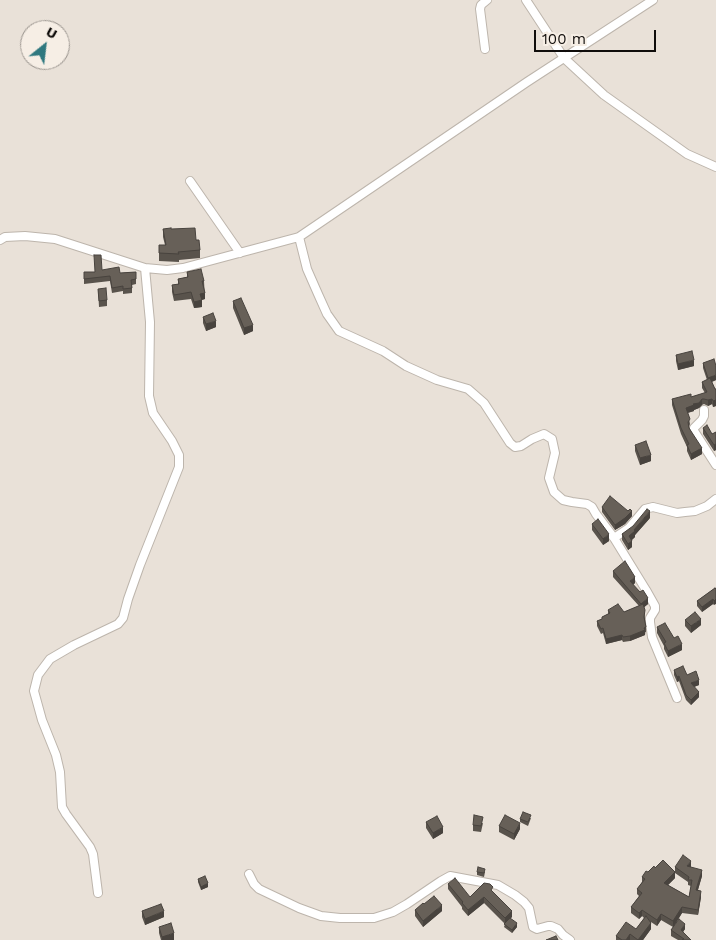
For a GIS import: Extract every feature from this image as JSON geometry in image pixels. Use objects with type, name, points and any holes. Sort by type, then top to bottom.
[{"type":"street","points":[[485,49],[480,9],[481,5],[487,0]]},
{"type":"street","points":[[526,0],[564,58],[612,100],[687,154],[716,167]]},
{"type":"street","points":[[0,240],[5,237],[25,236],[55,239],[145,268],[167,270],[183,268],[299,237],[653,0]]},
{"type":"street","points":[[190,181],[240,253]]},
{"type":"street","points":[[299,237],[307,269],[327,314],[340,331],[383,352],[406,366],[437,380],[468,389],[484,404],[510,443],[515,447],[521,446],[544,434],[552,439],[555,453],[549,478],[554,492],[563,500],[587,504],[592,507],[614,538],[655,606],[655,610],[650,618],[652,637],[677,698]]},
{"type":"street","points":[[98,893],[93,854],[62,807],[60,772],[56,755],[42,720],[34,691],[38,675],[50,659],[118,624],[123,618],[140,565],[179,467],[178,456],[172,441],[153,413],[149,396],[150,322],[145,268]]},
{"type":"street","points":[[704,410],[704,416],[694,428],[694,431],[716,465]]},
{"type":"street","points":[[614,538],[628,528],[645,509],[653,507],[677,513],[695,511],[707,506],[716,499]]},
{"type":"street","points":[[249,874],[259,889],[321,916],[340,918],[374,918],[392,912],[450,876],[498,885],[524,902],[529,908],[533,927],[537,929],[551,926],[558,929],[570,940]]},
{"type":"building","points":[[195,228],[196,240],[199,240],[200,250],[178,252],[179,254],[159,253],[159,245],[166,245],[163,229]]},
{"type":"building","points":[[94,255],[101,255],[102,270],[119,267],[120,273],[136,272],[136,279],[131,280],[132,288],[123,289],[123,286],[112,288],[110,276],[84,279],[84,272],[95,272]]},
{"type":"building","points":[[201,269],[205,293],[200,294],[202,300],[194,302],[191,292],[174,295],[172,285],[179,284],[178,279],[188,277],[187,272]]},
{"type":"building","points":[[106,288],[107,300],[99,301],[98,289]]},
{"type":"building","points":[[241,298],[253,325],[244,328],[233,301]]},
{"type":"building","points":[[213,313],[216,321],[206,324],[203,317]]},
{"type":"building","points":[[692,351],[694,360],[678,364],[676,355]]},
{"type":"building","points":[[714,359],[716,375],[708,378],[703,363]]},
{"type":"building","points":[[710,378],[716,389],[716,400],[702,399],[699,403],[686,408],[690,419],[688,422],[689,428],[702,448],[691,454],[672,399],[691,394],[691,397],[707,392],[702,382]]},
{"type":"building","points":[[707,425],[712,434],[716,432],[716,444],[714,445],[703,428]]},
{"type":"building","points":[[646,441],[651,455],[640,458],[635,445]]},
{"type":"building","points":[[610,496],[628,511],[630,509],[632,511],[615,525],[602,507]]},
{"type":"building","points":[[647,509],[650,511],[629,536],[632,541],[628,544],[622,534],[633,526]]},
{"type":"building","points":[[598,519],[609,534],[603,539],[592,524]]},
{"type":"building","points":[[625,561],[635,577],[630,581],[640,592],[643,590],[648,598],[641,604],[613,571]]},
{"type":"building","points":[[715,588],[716,599],[702,607],[697,601]]},
{"type":"building","points":[[618,604],[624,612],[643,604],[645,610],[645,630],[630,636],[623,637],[622,635],[606,639],[603,628],[601,629],[597,621],[610,613],[608,610]]},
{"type":"building","points":[[695,612],[701,619],[691,626],[685,620]]},
{"type":"building","points":[[665,623],[674,638],[678,636],[682,644],[668,651],[664,643],[666,642],[657,627]]},
{"type":"building","points":[[683,666],[687,675],[696,671],[699,680],[691,683],[699,692],[691,700],[686,695],[679,676],[677,677],[674,670]]},
{"type":"building","points":[[523,812],[531,815],[528,822],[520,819]]},
{"type":"building","points":[[474,815],[483,817],[481,826],[473,825]]},
{"type":"building","points":[[505,815],[520,823],[514,834],[499,826]]},
{"type":"building","points":[[437,816],[443,827],[433,833],[426,822]]},
{"type":"building","points":[[683,855],[691,861],[687,866],[702,870],[696,890],[701,891],[698,910],[682,907],[673,921],[661,914],[657,920],[642,910],[639,913],[631,907],[642,893],[637,889],[645,879],[642,877],[646,871],[648,872],[654,866],[655,868],[663,860],[675,872],[664,883],[689,897],[692,880],[688,880],[689,877],[675,867]]},
{"type":"building","points":[[478,867],[485,869],[484,873],[477,872]]},
{"type":"building","points":[[205,876],[208,883],[201,887],[198,879]]},
{"type":"building","points":[[455,878],[470,897],[484,883],[490,884],[493,887],[491,890],[512,911],[505,918],[484,897],[468,910],[448,884]]},
{"type":"building","points":[[434,896],[442,905],[423,921],[415,910]]},
{"type":"building","points":[[161,904],[164,911],[145,919],[142,911]]},
{"type":"building","points":[[646,916],[651,923],[638,940],[630,934],[626,940],[616,936],[626,922],[636,929]]},
{"type":"building","points":[[510,918],[517,923],[512,930],[504,924]]},
{"type":"building","points":[[679,919],[685,924],[681,930],[691,940],[682,940],[684,939],[671,930]]},
{"type":"building","points":[[171,923],[174,933],[162,937],[159,927]]},
{"type":"building","points":[[556,936],[558,940],[546,940]]}]
